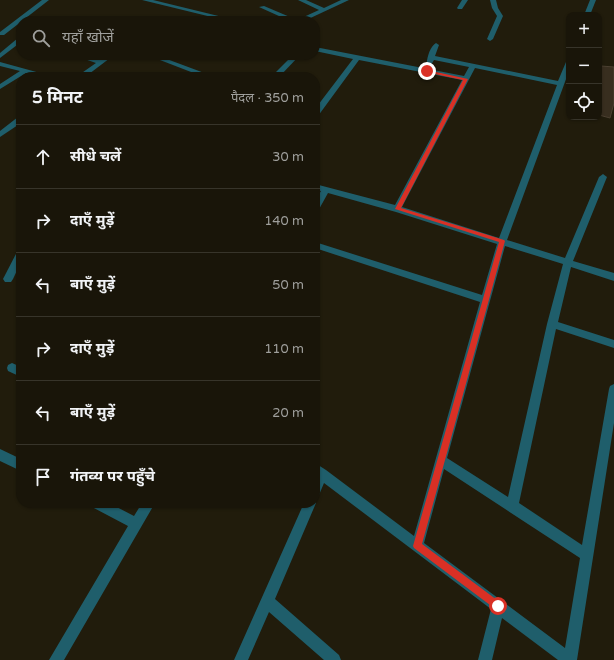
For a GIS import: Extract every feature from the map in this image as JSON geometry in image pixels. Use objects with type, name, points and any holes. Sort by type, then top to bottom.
[{"type":"street","points":[[24,16],[46,0]]},
{"type":"street","points":[[146,0],[215,16]]},
{"type":"street","points":[[301,0],[324,10]]},
{"type":"street","points":[[310,16],[346,0]]},
{"type":"street","points":[[460,8],[465,0]]},
{"type":"street","points":[[490,39],[500,21],[500,16],[495,8],[493,0]]},
{"type":"street","points":[[588,12],[593,0]]},
{"type":"street","points":[[262,7],[283,16]]},
{"type":"street","points":[[1,33],[16,22]]},
{"type":"street","points":[[1,33],[16,38]]},
{"type":"street","points":[[0,56],[16,42]]},
{"type":"street","points":[[427,71],[436,45]]},
{"type":"street","points":[[320,50],[466,79]]},
{"type":"street","points":[[431,57],[560,84]]},
{"type":"street","points":[[320,107],[357,58]]},
{"type":"street","points":[[94,60],[101,62]]},
{"type":"street","points":[[87,72],[104,60]]},
{"type":"street","points":[[164,60],[197,72]]},
{"type":"street","points":[[280,72],[292,60]]},
{"type":"street","points":[[0,64],[29,72]]},
{"type":"street","points":[[397,209],[473,66]]},
{"type":"street","points":[[417,546],[502,241],[566,69]]},
{"type":"street","points":[[0,87],[16,77]]},
{"type":"street","points":[[0,135],[16,123]]},
{"type":"street","points":[[512,506],[552,324],[568,262],[603,177]]},
{"type":"street","points":[[320,189],[397,209],[614,277]]},
{"type":"street","points":[[320,200],[325,191]]},
{"type":"street","points":[[320,247],[486,300]]},
{"type":"street","points":[[8,278],[16,262]]},
{"type":"street","points":[[552,324],[614,344]]},
{"type":"street","points":[[320,473],[569,660],[613,408],[614,389]]},
{"type":"street","points":[[0,455],[16,463]]},
{"type":"street","points":[[441,460],[587,555]]},
{"type":"street","points":[[106,508],[137,524]]},
{"type":"street","points":[[56,660],[146,508]]},
{"type":"street","points":[[241,660],[308,508]]},
{"type":"street","points":[[267,601],[334,660]]},
{"type":"street","points":[[485,660],[498,606]]},
{"type":"building","points":[[602,66],[614,67],[614,103],[610,118],[602,116]]},
{"type":"route","points":[[427,71],[466,79],[397,209],[502,241],[417,546],[498,606]]}]
